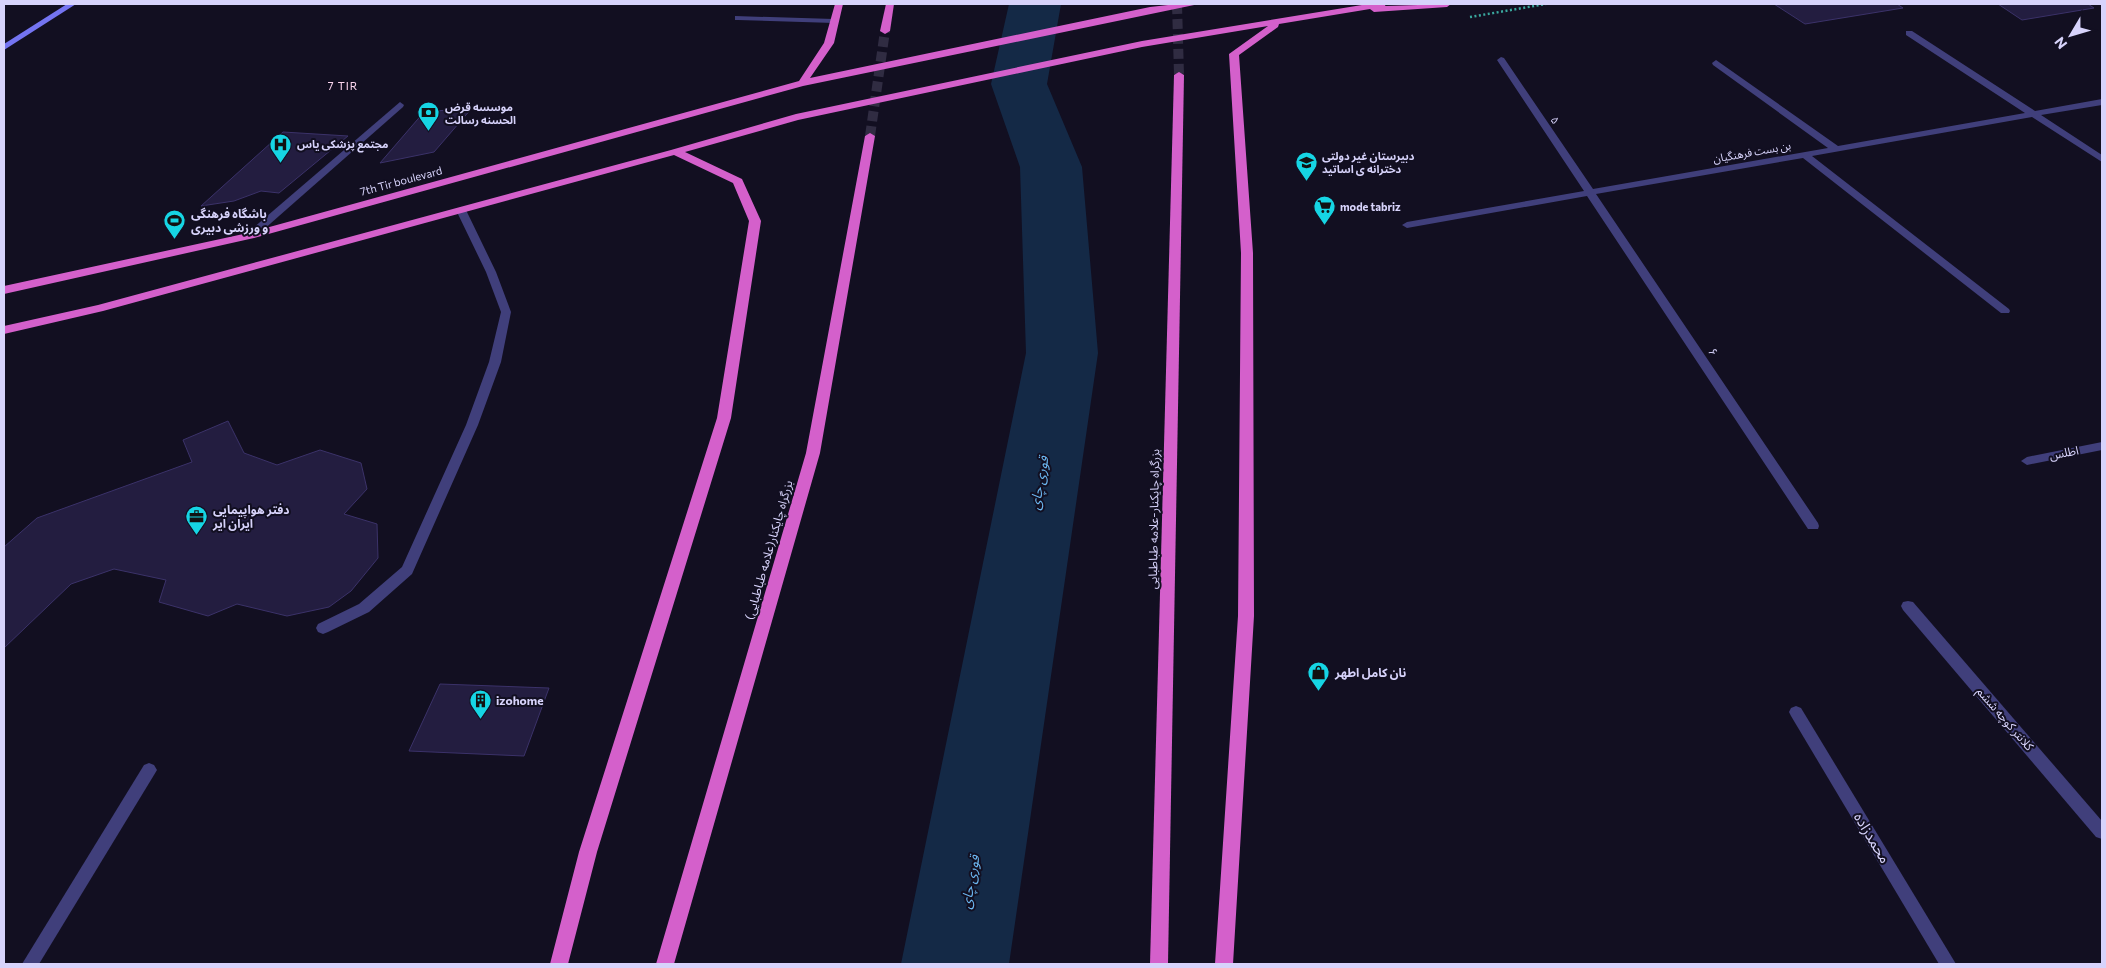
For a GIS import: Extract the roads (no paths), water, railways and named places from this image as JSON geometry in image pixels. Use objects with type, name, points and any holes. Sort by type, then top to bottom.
[{"type":"highway","points":[[802,83],[829,43],[839,4]]},
{"type":"highway","points":[[885,31],[890,4]]},
{"type":"highway","name":"7th Tir boulevard","points":[[4,290],[250,236],[802,83],[1150,10],[1195,4]]},
{"type":"highway","points":[[4,330],[99,308],[675,152],[796,117],[1142,44],[1382,4]]},
{"type":"highway","points":[[1348,11],[1447,4]]},
{"type":"highway","points":[[1224,964],[1246,616],[1247,253],[1234,54],[1278,22]]},
{"type":"highway","name":"بزرگراه چایکنار-علامه طباطبایی","points":[[1159,964],[1179,75]]},
{"type":"highway","name":"بزرگراه چایکنار(علامه طباطبایی)","points":[[665,964],[813,453],[870,136]]},
{"type":"highway","points":[[559,964],[588,852],[724,418],[756,222],[738,181],[675,152]]},
{"type":"main road","points":[[4,48],[72,4]]},
{"type":"street","points":[[738,18],[834,21]]},
{"type":"street","points":[[1909,33],[2102,159]]},
{"type":"street","name":"۵","points":[[1501,60],[1590,193]]},
{"type":"street","points":[[1716,63],[1836,150]]},
{"type":"street","name":"بن بست فرهنگیان","points":[[1407,225],[2102,102]]},
{"type":"street","points":[[250,236],[400,105]]},
{"type":"street","points":[[1805,155],[2005,311]]},
{"type":"street","name":"۶","points":[[1590,193],[1813,526]]},
{"type":"street","points":[[323,628],[364,608],[407,570],[472,425],[495,362],[506,312],[491,272],[461,210]]},
{"type":"street","name":"اطلس","points":[[2027,460],[2102,446]]},
{"type":"street","name":"کلانتر کوچه ششم","points":[[1908,606],[2102,832]]},
{"type":"street","name":"محمدزاده","points":[[1796,712],[1948,964]]},
{"type":"street","points":[[30,964],[149,770]]},
{"type":"waterway","name":"قوری چای","points":[[955,964],[1062,353],[1051,167],[1019,84],[1035,4]]},
{"type":"tunnel","points":[[1177,4],[1179,75]]},
{"type":"tunnel","points":[[870,136],[885,31]]},
{"type":"place","name":"موسسه قرض الحسنه رسالت","points":[[429,132]]},
{"type":"place","name":"مجتمع پزشکی یاس","points":[[281,163]]},
{"type":"place","name":"دبیرستان غیر دولتی دخترانه ی اساتید","points":[[1306,181]]},
{"type":"place","name":"mode tabriz","points":[[1324,226]]},
{"type":"place","name":"باشگاه فرهنگی و ورزشی دبیری","points":[[175,240]]},
{"type":"place","name":"دفتر هواپیمایی ایران ایر","points":[[197,536]]},
{"type":"place","name":"نان کامل اطهر","points":[[1319,692]]},
{"type":"place","name":"izohome","points":[[480,720]]},
{"type":"district","name":"7 TIR","points":[[343,86]]}]
